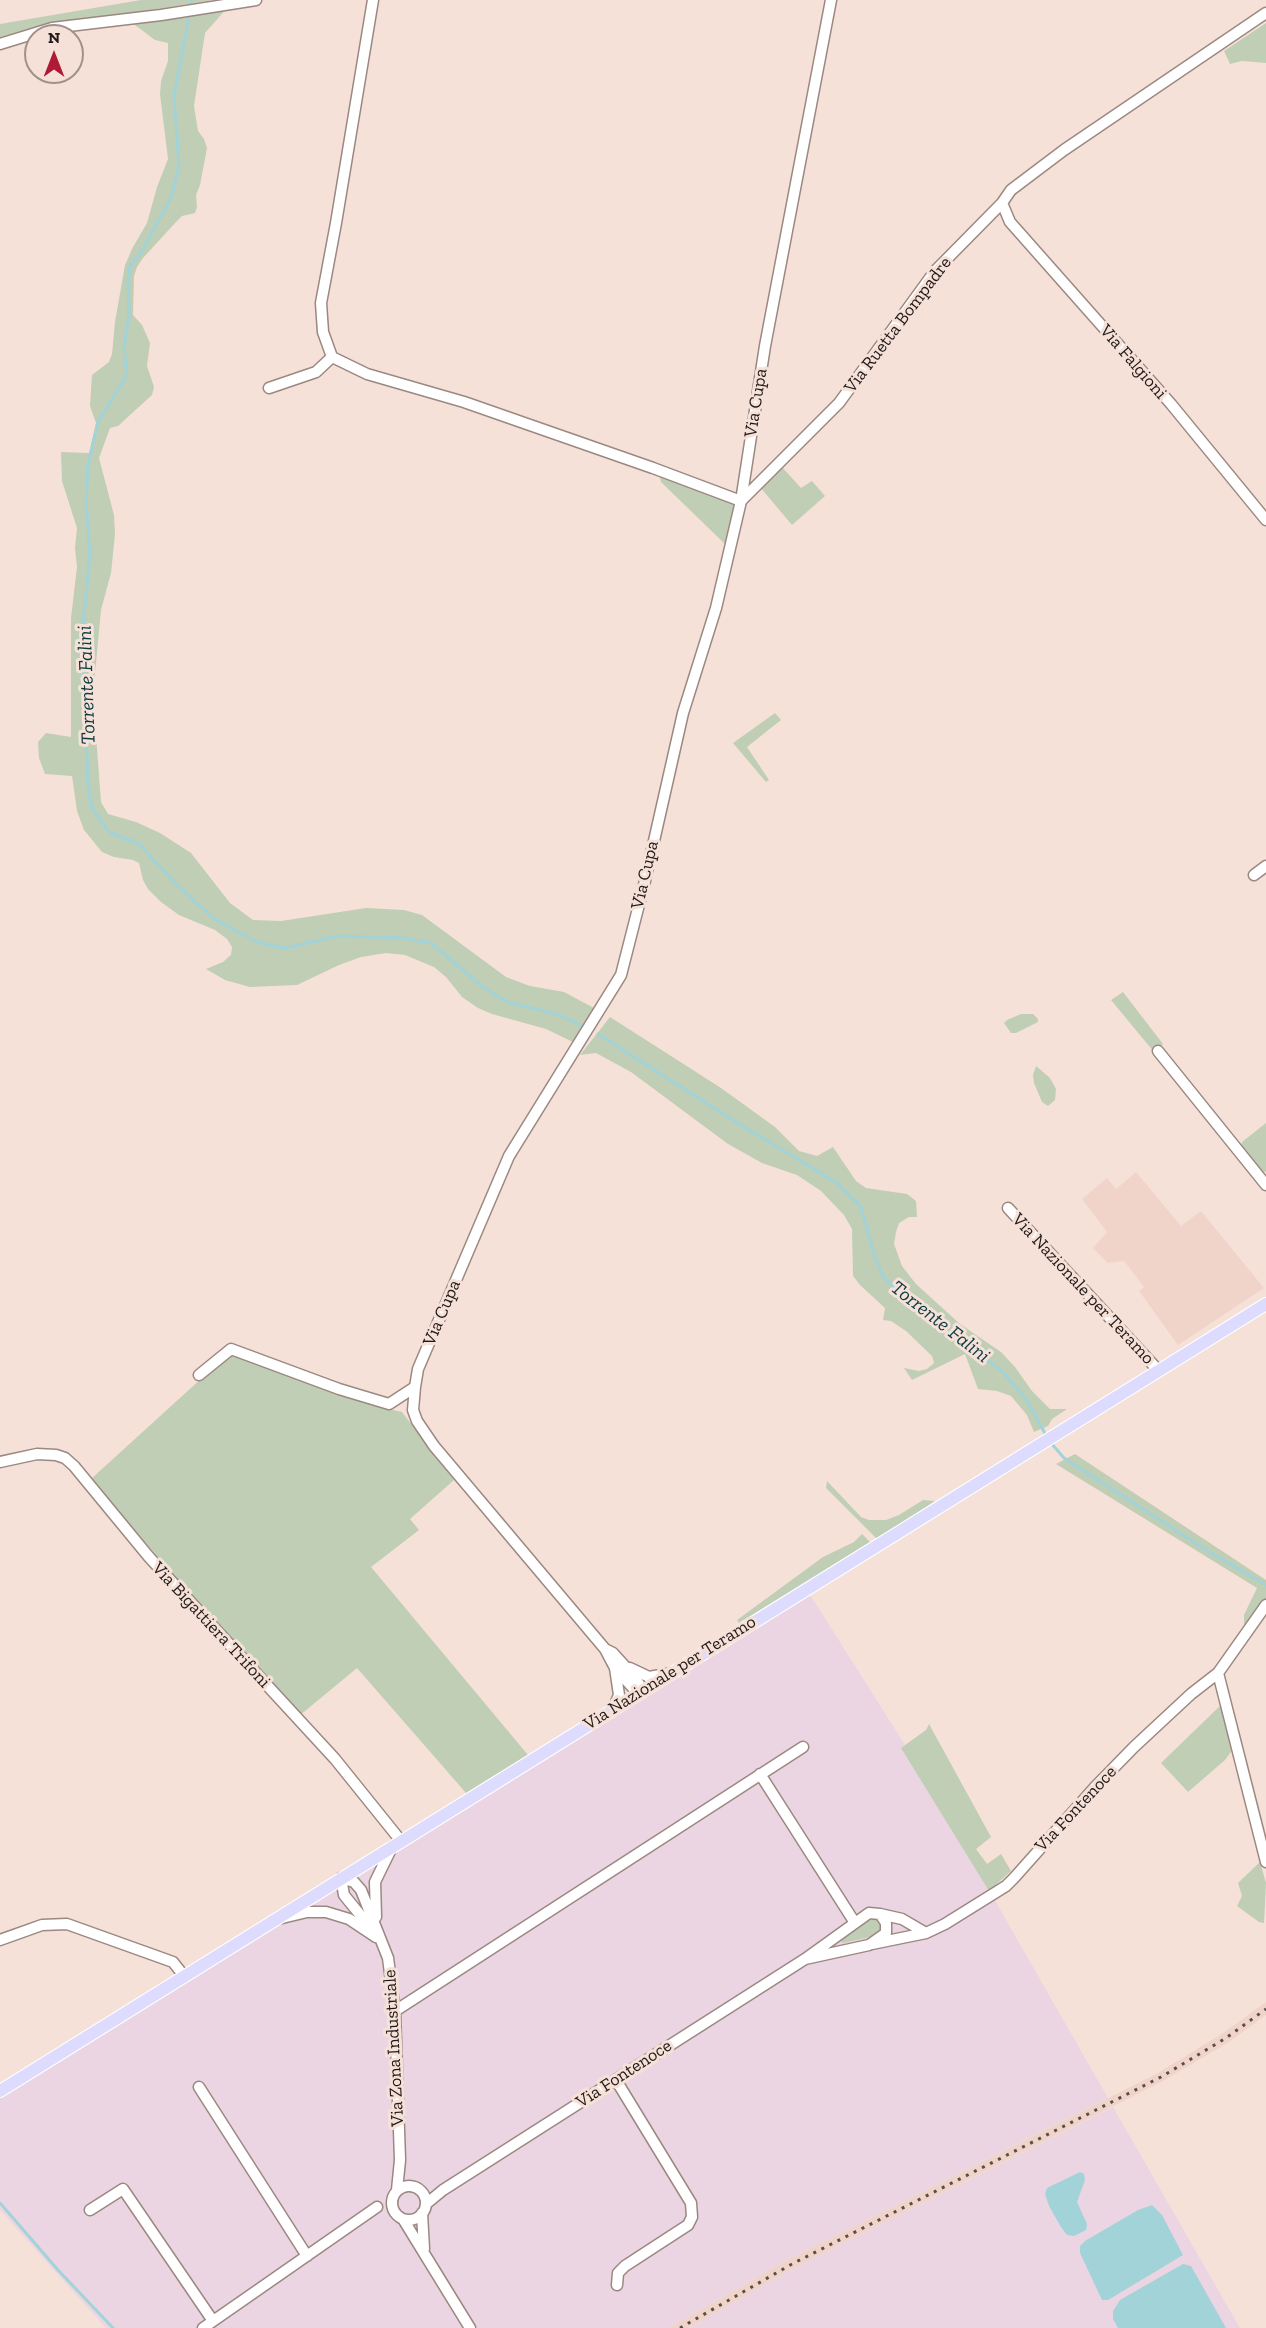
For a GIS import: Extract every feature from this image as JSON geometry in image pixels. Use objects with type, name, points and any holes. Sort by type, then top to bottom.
[{"type":"main road","name":"Via Nazionale per Teramo","points":[[0,2091],[1266,1304]]},
{"type":"street","points":[[0,44],[52,28],[161,15],[256,0]]},
{"type":"street","points":[[373,0],[321,303],[323,332],[332,357],[367,374],[464,402],[741,501]]},
{"type":"street","name":"Via Cupa","points":[[641,1692],[633,1688],[620,1666],[434,1446],[417,1421],[413,1410],[415,1387],[418,1369],[509,1156],[621,975],[683,713],[716,608],[741,501],[765,346],[831,0]]},
{"type":"street","name":"Via Ruetta Bompadre","points":[[741,501],[839,403],[935,271],[1002,203],[1011,190],[1064,150],[1266,13]]},
{"type":"street","name":"Via Falgioni","points":[[1002,203],[1010,222],[1171,404],[1266,520]]},
{"type":"street","points":[[269,388],[316,372],[332,357]]},
{"type":"street","points":[[1254,874],[1266,866]]},
{"type":"street","points":[[1158,1051],[1266,1185]]},
{"type":"street","name":"Via Nazionale per Teramo","points":[[1008,1208],[1158,1370]]},
{"type":"street","points":[[199,1375],[231,1349],[339,1389],[389,1404],[415,1387]]},
{"type":"street","name":"Via Bigattiera Trifoni","points":[[0,1462],[37,1454],[56,1455],[65,1458],[74,1466],[149,1557],[335,1760],[397,1844]]},
{"type":"street","name":"Via Fontenoce","points":[[805,1959],[926,1933],[945,1924],[1006,1886],[1134,1747],[1191,1694],[1218,1673],[1266,1605]]},
{"type":"street","points":[[620,1666],[649,1677],[658,1677],[673,1672]]},
{"type":"street","name":"Via Cupa","points":[[613,1709],[619,1695],[620,1666]]},
{"type":"street","points":[[1218,1673],[1266,1862]]},
{"type":"street","points":[[395,2011],[803,1747]]},
{"type":"street","points":[[760,1774],[855,1923]]},
{"type":"street","points":[[379,1938],[374,1906],[375,1882],[397,1844]]},
{"type":"street","points":[[341,1878],[354,1882],[361,1890],[379,1938],[344,1895],[341,1878]]},
{"type":"street","points":[[276,1919],[307,1912],[326,1912],[349,1919],[379,1938]]},
{"type":"street","name":"Via Fontenoce","points":[[424,2209],[443,2190],[805,1959],[869,1913],[880,1914]]},
{"type":"street","points":[[880,1914],[902,1919],[926,1933]]},
{"type":"street","points":[[868,1945],[886,1933],[886,1923],[880,1914]]},
{"type":"street","points":[[0,1940],[42,1925],[67,1924],[173,1962],[184,1976]]},
{"type":"street","name":"Via Zona Industriale","points":[[379,1938],[388,1958],[395,2011],[400,2160],[394,2193],[398,2216]]},
{"type":"street","points":[[616,2080],[691,2203],[692,2217],[688,2225],[618,2272],[617,2284]]},
{"type":"street","points":[[199,2087],[307,2256]]},
{"type":"street","name":"Via Zona Industriale","points":[[400,2160],[404,2172],[416,2188],[424,2209],[425,2252]]},
{"type":"street","points":[[90,2210],[123,2188],[213,2321]]},
{"type":"street","points":[[203,2328],[394,2193],[416,2188],[443,2190]]},
{"type":"street","points":[[377,2207],[385,2208],[398,2216],[413,2219],[424,2209]]},
{"type":"street","points":[[398,2216],[425,2252],[471,2328]]},
{"type":"shaded area","points":[[1136,1172],[1181,1226],[1201,1211],[1264,1288],[1178,1345],[1139,1291],[1144,1287],[1124,1261],[1108,1263],[1093,1248],[1107,1232],[1082,1199],[1107,1178],[1116,1189]]},
{"type":"shaded area","points":[[809,1593],[905,1745],[901,1748],[982,1878],[1108,2098],[789,2259],[669,2328],[106,2328],[0,2210],[0,2097]]},
{"type":"shaded area","points":[[1266,2002],[1266,2015],[1229,2042],[1163,2081],[794,2268],[689,2328],[669,2328],[789,2259],[1158,2073],[1223,2033]]},
{"type":"shaded area","points":[[1113,2107],[1240,2328],[689,2328],[794,2268]]},
{"type":"green space","points":[[141,0],[213,0],[73,24],[24,24],[24,34],[0,39],[0,24]]},
{"type":"green space","points":[[228,7],[205,33],[194,106],[198,131],[207,148],[196,195],[195,213],[182,216],[176,222],[143,258],[134,276],[133,315],[142,325],[150,343],[147,366],[154,387],[152,395],[118,426],[110,428],[99,458],[114,515],[115,534],[111,573],[101,610],[93,695],[101,802],[108,814],[136,822],[160,833],[191,853],[230,903],[253,920],[281,921],[366,908],[404,910],[422,915],[506,977],[530,986],[564,992],[594,1008],[573,1042],[546,1029],[478,1008],[462,997],[446,977],[434,967],[405,955],[386,953],[361,957],[297,985],[250,987],[225,980],[206,969],[223,962],[231,955],[232,947],[227,939],[215,930],[179,915],[161,902],[148,889],[139,863],[102,852],[84,830],[77,811],[72,776],[45,774],[39,758],[38,742],[46,733],[71,737],[71,618],[77,567],[75,548],[77,528],[62,481],[61,452],[89,453],[96,423],[90,406],[92,375],[109,362],[112,354],[125,265],[147,223],[168,159],[160,94],[161,81],[168,61],[168,43],[155,40],[135,25],[124,24]]},
{"type":"green space","points":[[1266,23],[1266,63],[1242,61],[1230,64],[1224,51]]},
{"type":"green space","points":[[781,466],[801,488],[812,481],[825,496],[792,525],[760,487]]},
{"type":"green space","points":[[659,474],[736,502],[726,545],[661,482]]},
{"type":"green space","points":[[775,713],[781,720],[747,747],[769,780],[766,782],[733,743]]},
{"type":"green space","points":[[1123,992],[1163,1044],[1154,1052],[1111,1000]]},
{"type":"green space","points":[[1021,1014],[1033,1014],[1038,1022],[1016,1033],[1011,1033],[1004,1023]]},
{"type":"green space","points":[[610,1017],[721,1088],[775,1127],[799,1151],[817,1156],[833,1147],[856,1181],[866,1188],[907,1194],[916,1201],[917,1217],[909,1217],[899,1223],[896,1232],[894,1244],[902,1266],[916,1284],[960,1324],[1001,1352],[1032,1391],[1050,1409],[1067,1409],[1052,1419],[1048,1426],[1034,1432],[1027,1415],[1011,1396],[997,1391],[978,1389],[965,1354],[912,1380],[904,1368],[919,1371],[927,1369],[934,1363],[932,1356],[906,1331],[891,1321],[883,1320],[885,1308],[853,1276],[852,1229],[844,1215],[821,1191],[797,1175],[762,1163],[728,1144],[631,1072],[596,1053],[580,1055]]},
{"type":"green space","points":[[1036,1066],[1050,1078],[1056,1089],[1055,1100],[1048,1106],[1042,1102],[1034,1083],[1033,1075]]},
{"type":"green space","points":[[1266,1123],[1266,1171],[1262,1174],[1241,1147],[1242,1142]]},
{"type":"green space","points":[[231,1356],[238,1356],[368,1404],[402,1412],[454,1480],[410,1519],[419,1530],[371,1567],[528,1755],[466,1793],[357,1668],[299,1716],[226,1636],[91,1479],[221,1361]]},
{"type":"green space","points":[[1075,1454],[1266,1580],[1266,1599],[1244,1626],[1244,1615],[1257,1588],[1056,1464]]},
{"type":"green space","points":[[827,1481],[861,1517],[869,1520],[886,1520],[923,1500],[935,1501],[877,1539],[826,1488]]},
{"type":"green space","points":[[862,1534],[870,1542],[739,1623],[737,1620],[823,1557],[854,1542]]},
{"type":"green space","points":[[1223,1703],[1233,1749],[1225,1760],[1188,1792],[1161,1763]]},
{"type":"green space","points":[[929,1724],[991,1837],[976,1849],[987,1864],[1001,1854],[1011,1871],[989,1891],[901,1748],[926,1730]]},
{"type":"green space","points":[[1260,1862],[1266,1883],[1264,1923],[1259,1922],[1237,1906],[1242,1896],[1238,1883]]},
{"type":"green space","points":[[873,1917],[879,1920],[883,1930],[878,1935],[843,1943],[841,1941],[841,1936]]},
{"type":"water","points":[[1080,2172],[1084,2174],[1085,2180],[1077,2202],[1087,2224],[1086,2230],[1074,2236],[1067,2235],[1049,2206],[1045,2194],[1047,2188]]},
{"type":"water","points":[[1152,2205],[1162,2215],[1183,2255],[1108,2300],[1102,2300],[1080,2253],[1080,2246],[1138,2210]]},
{"type":"water","points":[[1183,2264],[1191,2266],[1226,2328],[1118,2328],[1113,2319],[1113,2311],[1120,2300]]},
{"type":"waterway","name":"Torrente Falini","points":[[189,17],[174,96],[179,166],[171,198],[142,251],[130,266],[129,314],[124,349],[127,375],[98,422],[88,465],[86,503],[90,553],[82,634],[88,784],[92,808],[109,832],[139,844],[178,886],[214,919],[257,942],[284,948],[339,936],[404,938],[431,943],[483,987],[508,1002],[559,1015],[583,1026]]},
{"type":"waterway","name":"Torrente Falini","points":[[598,1034],[837,1183],[861,1207],[883,1277],[912,1305],[1001,1370],[1026,1399],[1047,1437]]},
{"type":"waterway","name":"Torrente Falini","points":[[1051,1443],[1064,1458],[1211,1553],[1266,1585]]},
{"type":"waterway","points":[[0,2203],[58,2270],[113,2328]]},
{"type":"railway","points":[[680,2328],[792,2264],[1161,2077],[1226,2038],[1266,2009]]}]
